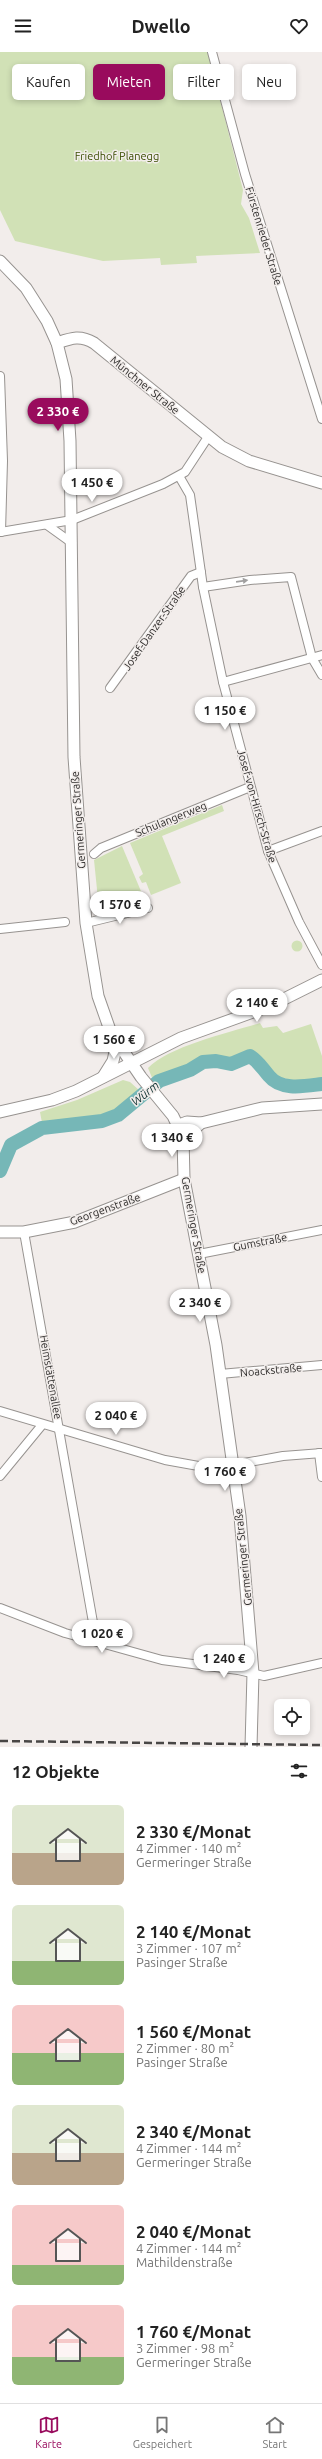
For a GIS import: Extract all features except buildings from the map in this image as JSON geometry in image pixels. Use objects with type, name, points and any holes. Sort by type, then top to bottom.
[{"type":"main road","points":[[0,261],[35,300],[57,343]]},
{"type":"main road","name":"Münchner Straße","points":[[57,343],[78,337],[94,343],[208,437],[250,461],[322,482]]},
{"type":"main road","name":"Germeringer Straße","points":[[57,343],[66,379],[69,410],[72,520],[74,757],[86,923],[98,996],[111,1033],[131,1063],[179,1125],[183,1136],[184,1179],[220,1374],[233,1465],[245,1570],[253,1673],[251,1747]]},
{"type":"main road","points":[[0,1112],[52,1100],[102,1078],[181,1038],[272,1004],[322,980]]},
{"type":"main road","points":[[102,1078],[113,1061],[117,1043]]},
{"type":"main road","points":[[179,1125],[187,1122],[201,1123],[262,1108],[322,1104]]},
{"type":"main road","points":[[183,1136],[189,1134],[201,1123]]},
{"type":"main road","name":"Georgenstraße","points":[[0,1232],[24,1232],[75,1222],[184,1179]]},
{"type":"street","name":"Fürstenrieder Straße","points":[[212,52],[245,174],[320,401],[322,419]]},
{"type":"street","points":[[0,376],[0,532],[72,520],[105,509],[179,476],[190,465],[208,437]]},
{"type":"street","name":"Josef-von-Hirsch-Straße","points":[[179,476],[190,495],[203,587],[223,682],[268,852],[298,922],[322,965]]},
{"type":"street","points":[[47,525],[72,543]]},
{"type":"street","name":"Josef-Danzer-Straße","points":[[110,688],[191,576],[201,572]]},
{"type":"street","points":[[203,587],[250,580],[291,578],[312,658],[322,675]]},
{"type":"street","points":[[223,682],[322,655]]},
{"type":"street","name":"Schulangerweg","points":[[94,854],[101,848],[250,787]]},
{"type":"street","points":[[268,852],[322,831]]},
{"type":"street","points":[[86,923],[148,908]]},
{"type":"street","points":[[0,929],[65,922]]},
{"type":"street","name":"Gumstraße","points":[[199,1254],[322,1230]]},
{"type":"street","name":"Heimstättenallee","points":[[24,1232],[61,1431],[94,1628],[93,1641]]},
{"type":"street","name":"Noackstraße","points":[[220,1374],[322,1365]]},
{"type":"street","points":[[0,1411],[61,1431],[165,1460],[204,1467],[233,1465],[283,1456],[321,1453],[322,1477]]},
{"type":"street","points":[[0,1476],[42,1425]]},
{"type":"street","points":[[0,1608],[36,1624],[162,1660],[253,1673],[264,1676],[322,1663]]},
{"type":"green space","name":"Friedhof Planegg","points":[[0,52],[208,52],[211,64],[173,64],[173,100],[220,100],[243,190],[241,204],[249,218],[260,253],[196,256],[197,263],[161,265],[160,258],[103,261],[15,241],[0,210]]},
{"type":"green space","points":[[222,805],[224,811],[162,836],[181,883],[151,895],[146,882],[142,883],[139,877],[143,874],[130,843]]},
{"type":"green space","points":[[122,846],[143,896],[99,909],[94,860]]},
{"type":"green space","points":[[297,940],[301,942],[303,946],[301,950],[297,952],[293,950],[291,946],[293,942]]},
{"type":"green space","points":[[260,1023],[263,1028],[277,1026],[283,1033],[311,1024],[322,1056],[322,1078],[300,1082],[274,1076],[262,1059],[251,1052],[230,1059],[216,1056],[201,1059],[153,1080],[148,1068],[170,1053],[217,1035]]},
{"type":"green space","points":[[123,1080],[130,1082],[140,1091],[114,1113],[100,1117],[42,1123],[40,1112],[77,1100]]},
{"type":"waterway","name":"Würm","points":[[0,1171],[11,1145],[42,1128],[102,1121],[118,1115],[159,1081],[190,1070],[203,1062],[216,1061],[231,1064],[250,1056],[274,1081],[280,1084],[287,1086],[322,1084]]},
{"type":"railway","points":[[0,1741],[322,1745]]}]
